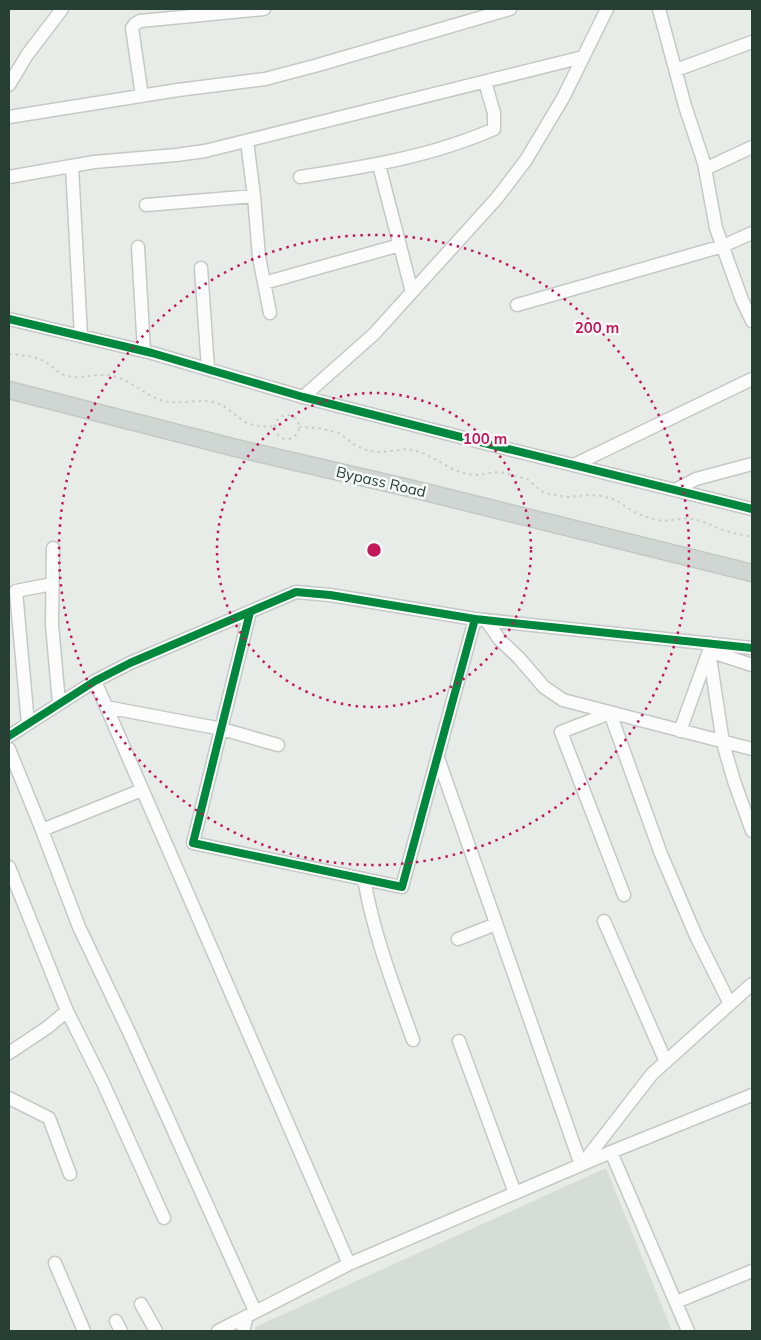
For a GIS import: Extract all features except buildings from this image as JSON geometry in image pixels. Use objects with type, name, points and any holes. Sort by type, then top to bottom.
[{"type":"main road","name":"Bypass Road","points":[[9,390],[236,448],[413,489],[752,574]]},
{"type":"street","points":[[9,85],[14,70],[62,9]]},
{"type":"street","points":[[142,96],[132,28],[135,24],[140,21],[264,9]]},
{"type":"street","points":[[9,118],[142,96],[265,79],[510,9]]},
{"type":"street","points":[[303,396],[374,334],[497,198],[526,160],[563,98],[607,9]]},
{"type":"street","points":[[659,9],[705,169],[716,228],[751,316]]},
{"type":"street","points":[[676,70],[752,42]]},
{"type":"street","points":[[9,177],[94,162],[205,151],[583,57]]},
{"type":"street","points":[[300,177],[379,165],[472,138],[494,129],[494,113],[485,82]]},
{"type":"street","points":[[247,140],[259,257],[270,314]]},
{"type":"street","points":[[705,169],[752,147]]},
{"type":"street","points":[[379,165],[412,292]]},
{"type":"street","points":[[72,166],[81,336]]},
{"type":"street","points":[[146,205],[254,196]]},
{"type":"street","points":[[517,305],[723,246],[752,233]]},
{"type":"street","points":[[264,283],[400,245]]},
{"type":"street","points":[[138,247],[144,351]]},
{"type":"street","points":[[201,268],[208,369]]},
{"type":"street","points":[[9,319],[144,351],[303,396],[574,466],[752,509]]},
{"type":"street","points":[[574,466],[752,379]]},
{"type":"street","points":[[675,490],[696,478],[752,464]]},
{"type":"street","points":[[53,548],[52,625],[59,703]]},
{"type":"street","points":[[28,724],[16,591],[52,584]]},
{"type":"street","points":[[9,736],[95,681],[130,663],[296,592],[330,595],[480,620],[710,647],[752,648]]},
{"type":"street","points":[[250,612],[194,843],[402,888],[438,758],[480,620]]},
{"type":"street","points":[[480,620],[519,658],[544,687],[563,700],[752,750]]},
{"type":"street","points":[[710,647],[752,664]]},
{"type":"street","points":[[680,731],[710,647]]},
{"type":"street","points":[[710,647],[723,743],[752,831]]},
{"type":"street","points":[[95,681],[349,1264]]},
{"type":"street","points":[[106,707],[222,729],[278,745]]},
{"type":"street","points":[[610,713],[561,732],[624,895]]},
{"type":"street","points":[[610,713],[661,854],[696,936],[730,1004]]},
{"type":"street","points":[[9,749],[79,927],[129,1032],[251,1314],[243,1331]]},
{"type":"street","points":[[438,758],[581,1165]]},
{"type":"street","points":[[42,830],[142,790]]},
{"type":"street","points":[[9,868],[67,1011],[103,1083],[164,1218]]},
{"type":"street","points":[[364,879],[370,916],[378,942],[414,1040]]},
{"type":"street","points":[[604,921],[666,1062]]},
{"type":"street","points":[[458,939],[496,924]]},
{"type":"street","points":[[581,1165],[652,1074],[752,984]]},
{"type":"street","points":[[9,1053],[48,1027],[67,1011]]},
{"type":"street","points":[[459,1041],[515,1193]]},
{"type":"street","points":[[218,1331],[349,1264],[610,1152],[752,1095]]},
{"type":"street","points":[[9,1098],[48,1118],[70,1174]]},
{"type":"street","points":[[610,1152],[688,1331]]},
{"type":"street","points":[[55,1263],[84,1331]]},
{"type":"street","points":[[676,1302],[752,1271]]},
{"type":"street","points":[[141,1304],[156,1331]]},
{"type":"path","points":[[9,354],[35,357],[48,363],[64,375],[87,378],[98,375],[117,377],[134,384],[152,397],[165,401],[201,400],[217,403],[228,408],[246,422],[257,426],[275,427]]},
{"type":"path","points":[[289,415],[296,419],[299,427],[296,435],[285,439],[278,434],[275,427],[281,416],[289,415]]},
{"type":"path","points":[[299,427],[319,428],[339,433],[356,446],[369,451],[387,452],[409,449],[426,454],[454,470],[467,474],[478,475],[505,472],[527,479],[544,493],[568,497],[602,496],[616,500],[647,518],[662,521],[688,518],[725,531],[752,537]]},
{"type":"shaded area","points":[[606,1168],[672,1331],[255,1331],[255,1327]]},
{"type":"cycle path","points":[[9,319],[152,353],[303,397],[752,509]]},
{"type":"cycle path","points":[[9,736],[95,681],[130,663],[296,592],[330,595],[475,619],[752,648]]},
{"type":"cycle path","points":[[250,612],[193,843],[402,887],[475,619]]}]
